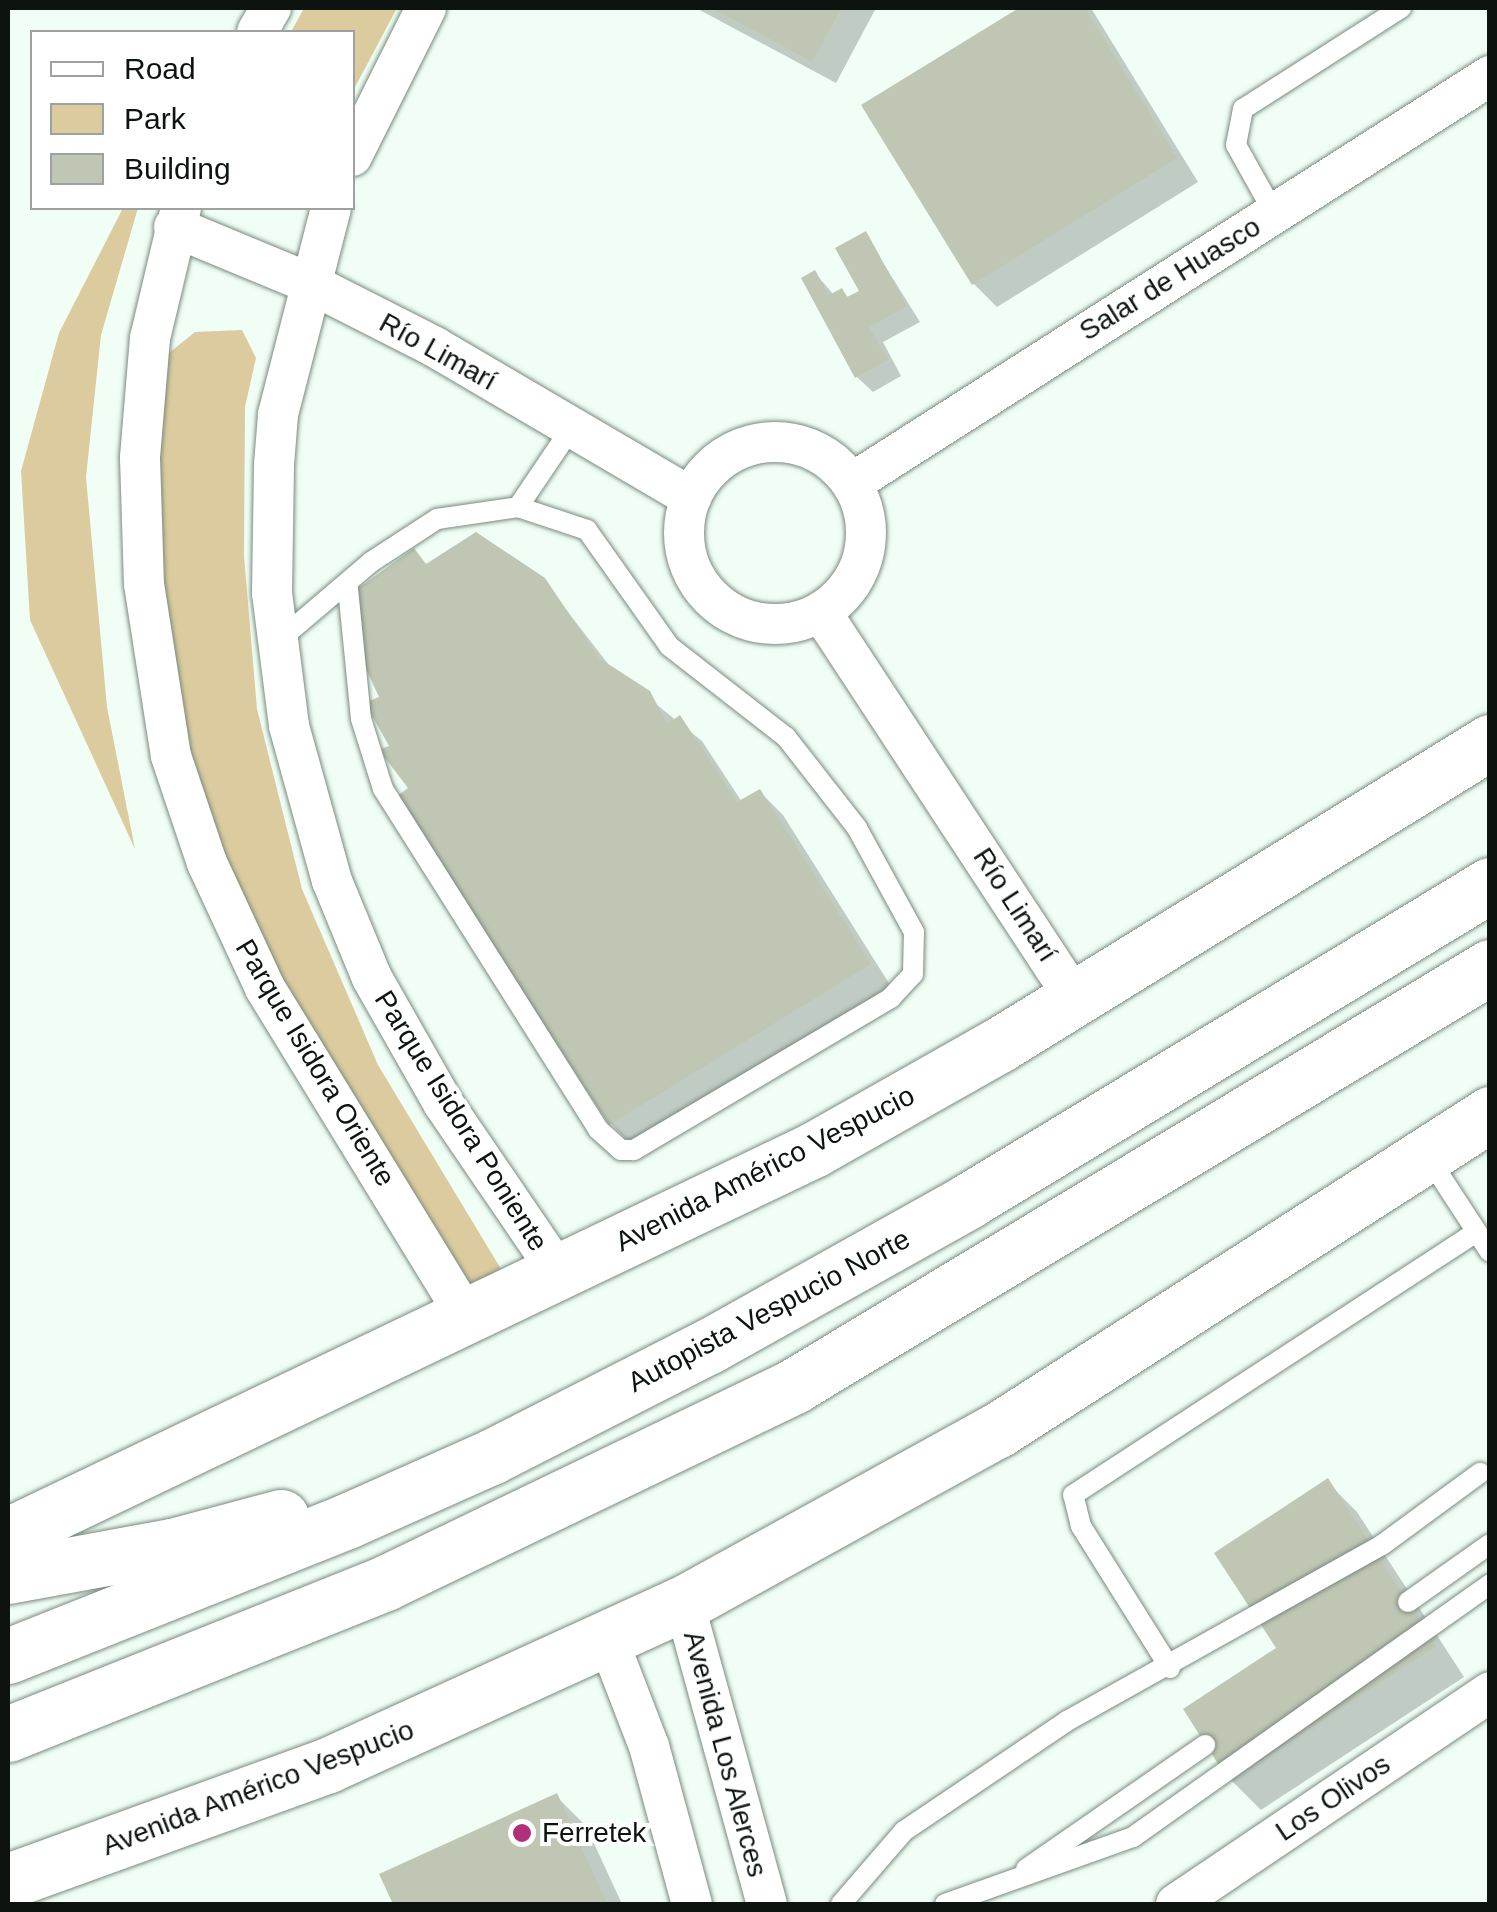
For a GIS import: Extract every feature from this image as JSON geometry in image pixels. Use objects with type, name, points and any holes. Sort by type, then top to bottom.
[{"type":"main road","name":"Avenida Américo Vespucio","points":[[8,1535],[815,1150],[1075,999],[1490,742]]},
{"type":"main road","name":"Autopista Vespucio Norte","points":[[8,1656],[200,1582],[491,1457],[936,1220],[1490,885]]},
{"type":"main road","points":[[8,1734],[417,1569],[778,1394],[1019,1256],[1490,967]]},
{"type":"main road","name":"Avenida Américo Vespucio","points":[[8,1881],[328,1765],[684,1603],[1014,1420],[1490,1114]]},
{"type":"main road","points":[[8,1576],[208,1537],[491,1457]]},
{"type":"street","points":[[258,30],[271,8]]},
{"type":"street","points":[[355,150],[426,8]]},
{"type":"street","name":"Salar de Huasco","points":[[852,484],[1490,76]]},
{"type":"street","name":"Parque Isidora Poniente","points":[[330,210],[278,414],[270,550],[276,644],[314,825],[372,978],[443,1103],[559,1273]]},
{"type":"street","name":"Río Limarí","points":[[178,217],[309,283],[572,427],[690,497]]},
{"type":"street","name":"Parque Isidora Oriente","points":[[178,217],[150,338],[140,458],[148,622],[171,756],[214,881],[265,988],[466,1316]]},
{"type":"street","points":[[767,442],[815,450],[852,484],[865,518],[864,554],[848,588],[821,612],[760,624],[706,594],[683,538],[690,497],[721,459],[767,442]]},
{"type":"street","name":"Río Limarí","points":[[821,612],[1075,999]]},
{"type":"street","name":"Avenida Los Alerces","points":[[684,1603],[766,1904]]},
{"type":"street","points":[[608,1640],[649,1746],[692,1904]]},
{"type":"street","name":"Los Olivos","points":[[1176,1904],[1490,1692]]},
{"type":"lane","points":[[1274,213],[1236,145],[1242,109],[1401,8]]},
{"type":"lane","points":[[518,507],[572,427]]},
{"type":"lane","points":[[276,644],[348,588],[370,562],[437,519],[518,507],[587,530],[670,646],[786,736],[857,828],[914,932],[913,974],[890,998],[634,1150],[621,1150],[598,1129],[383,789],[361,719],[348,588]]},
{"type":"lane","points":[[1426,1154],[1490,1252]]},
{"type":"lane","points":[[1170,1668],[1081,1526],[1073,1495],[1476,1232]]},
{"type":"lane","points":[[841,1904],[904,1831],[1067,1722],[1170,1668],[1382,1545],[1480,1473]]},
{"type":"lane","points":[[1408,1602],[1490,1544]]},
{"type":"lane","points":[[946,1904],[1133,1837],[1490,1584]]},
{"type":"lane","points":[[1000,1886],[1206,1745]]},
{"type":"green space","points":[[304,8],[397,8],[355,87],[355,30],[292,30]]},
{"type":"green space","points":[[122,210],[137,210],[101,335],[86,477],[107,707],[135,849],[30,620],[21,471],[59,333]]},
{"type":"green space","points":[[242,330],[256,358],[245,407],[244,556],[257,709],[302,889],[378,1065],[501,1269],[467,1287],[267,955],[217,844],[168,702],[149,536],[164,357],[195,332]]},
{"type":"building","points":[[712,8],[841,8],[812,62]]},
{"type":"building","points":[[1019,8],[1085,8],[1177,158],[972,285],[861,105]]},
{"type":"building","points":[[866,231],[907,306],[869,327],[888,360],[855,378],[801,278],[815,270],[829,295],[842,288],[847,297],[859,291],[835,248]]},
{"type":"building","points":[[476,532],[545,578],[599,658],[650,691],[667,724],[680,715],[737,802],[760,789],[871,964],[609,1125],[396,797],[408,788],[379,750],[389,746],[365,703],[379,697],[355,645],[349,595],[414,548],[426,564]]},
{"type":"building","points":[[1328,1478],[1436,1646],[1229,1781],[1183,1709],[1276,1648],[1214,1553]]},
{"type":"building","name":"Ferretek","points":[[557,1793],[607,1904],[393,1904],[379,1874]]},
{"type":"place","name":"Ferretek","points":[[522,1833]]}]
